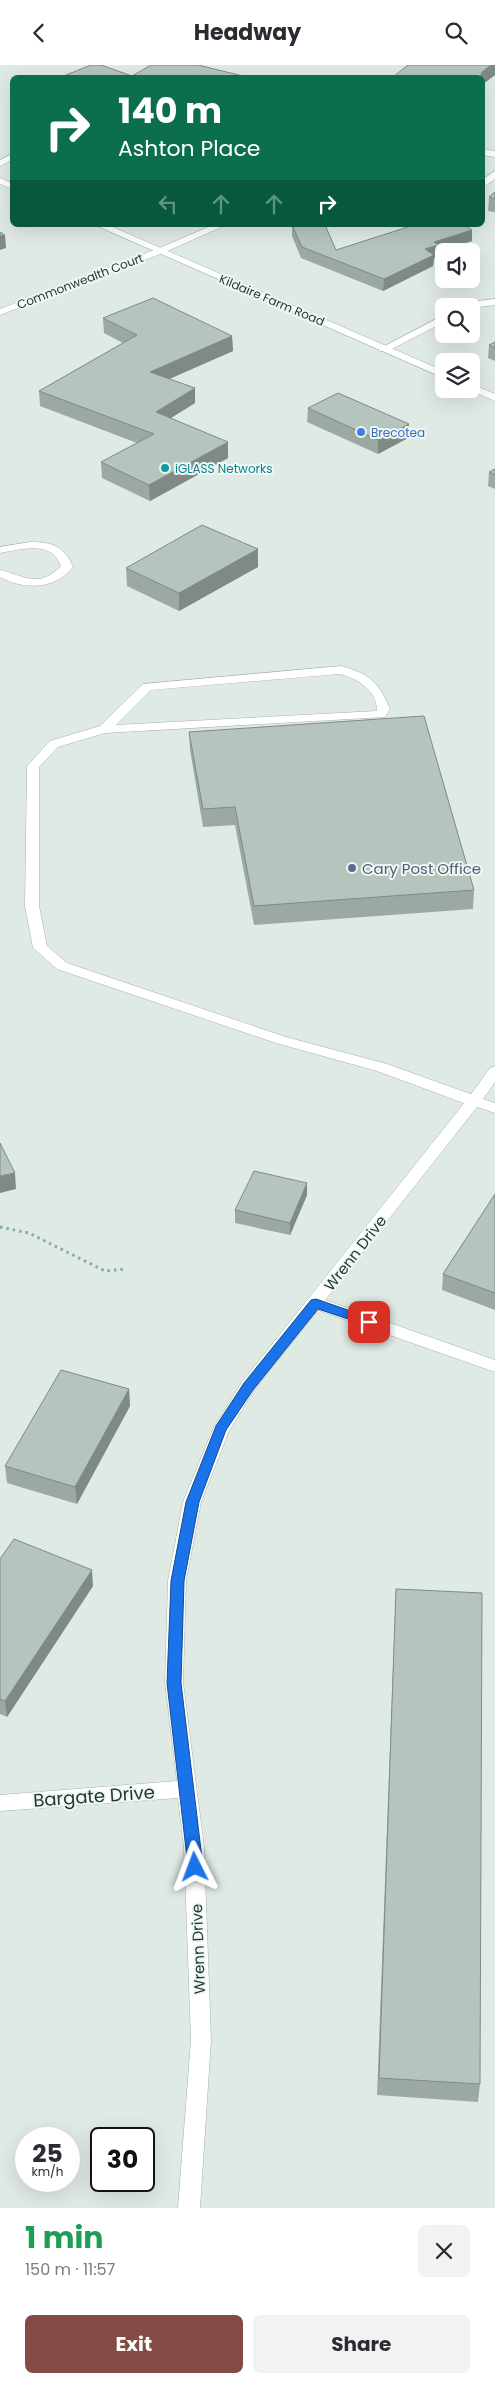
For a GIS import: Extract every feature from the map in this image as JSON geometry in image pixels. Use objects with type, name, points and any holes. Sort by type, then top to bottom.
[{"type":"street","points":[[485,182],[495,173]]},
{"type":"street","name":"Kildaire Farm Road","points":[[105,227],[435,371]]},
{"type":"street","name":"Commonwealth Court","points":[[0,312],[160,251],[216,227]]},
{"type":"street","points":[[480,304],[495,302]]},
{"type":"street","points":[[384,349],[435,323]]},
{"type":"street","points":[[480,391],[495,398]]},
{"type":"street","points":[[0,550],[26,544],[44,545],[59,550],[66,558],[67,567],[60,576],[49,581],[33,583],[14,580],[0,573]]},
{"type":"street","points":[[104,729],[147,687],[341,670],[360,675],[375,686],[384,709],[381,714],[104,729],[54,744],[33,766],[32,906],[40,948],[62,966],[281,1040],[382,1067],[495,1108]]},
{"type":"street","name":"Wrenn Drive","points":[[189,2208],[201,2040],[194,1847],[174,1683],[177,1581],[192,1502],[220,1429],[248,1386],[316,1303],[474,1101],[495,1071]]},
{"type":"street","points":[[316,1303],[495,1366]]},
{"type":"street","name":"Bargate Drive","points":[[0,1803],[187,1789]]},
{"type":"path","points":[[0,1227],[29,1233],[105,1271],[126,1269]]},
{"type":"building","points":[[91,65],[101,65],[129,75],[66,75]]},
{"type":"building","points":[[151,65],[198,65],[239,75],[134,75]]},
{"type":"building","points":[[408,65],[491,65],[481,75],[396,75]]},
{"type":"building","points":[[495,192],[495,199],[489,197]]},
{"type":"building","points":[[293,227],[326,227],[336,250],[408,227],[467,227],[472,230],[434,242],[435,246],[425,249],[434,255],[384,279],[302,247]]},
{"type":"building","points":[[153,298],[232,336],[150,372],[195,388],[156,412],[228,442],[149,485],[101,462],[154,434],[39,391],[137,335],[103,318]]},
{"type":"building","points":[[495,342],[495,348],[489,345]]},
{"type":"building","points":[[338,393],[409,424],[378,440],[308,408]]},
{"type":"building","points":[[495,469],[495,475],[489,472]]},
{"type":"building","points":[[202,525],[258,549],[179,593],[126,568]]},
{"type":"building","name":"Cary Post Office","points":[[424,716],[474,890],[254,906],[235,807],[203,809],[189,732]]},
{"type":"building","points":[[0,1143],[15,1173],[0,1176]]},
{"type":"building","points":[[254,1171],[307,1183],[290,1223],[235,1210]]},
{"type":"building","points":[[495,1194],[495,1293],[443,1274]]},
{"type":"building","points":[[61,1370],[129,1389],[75,1487],[5,1466]]},
{"type":"building","points":[[14,1539],[92,1570],[5,1701],[0,1699],[0,1559]]},
{"type":"building","points":[[396,1589],[482,1593],[480,2084],[379,2078]]},
{"type":"place","name":"Brecotea","points":[[361,432]]},
{"type":"place","name":"iGLASS Networks","points":[[165,468]]},
{"type":"place","name":"Cary Post Office","points":[[352,868]]},
{"type":"route","points":[[195,1867],[174,1683],[177,1581],[192,1502],[220,1429],[248,1386],[285,1338],[316,1303],[369,1322]]}]
